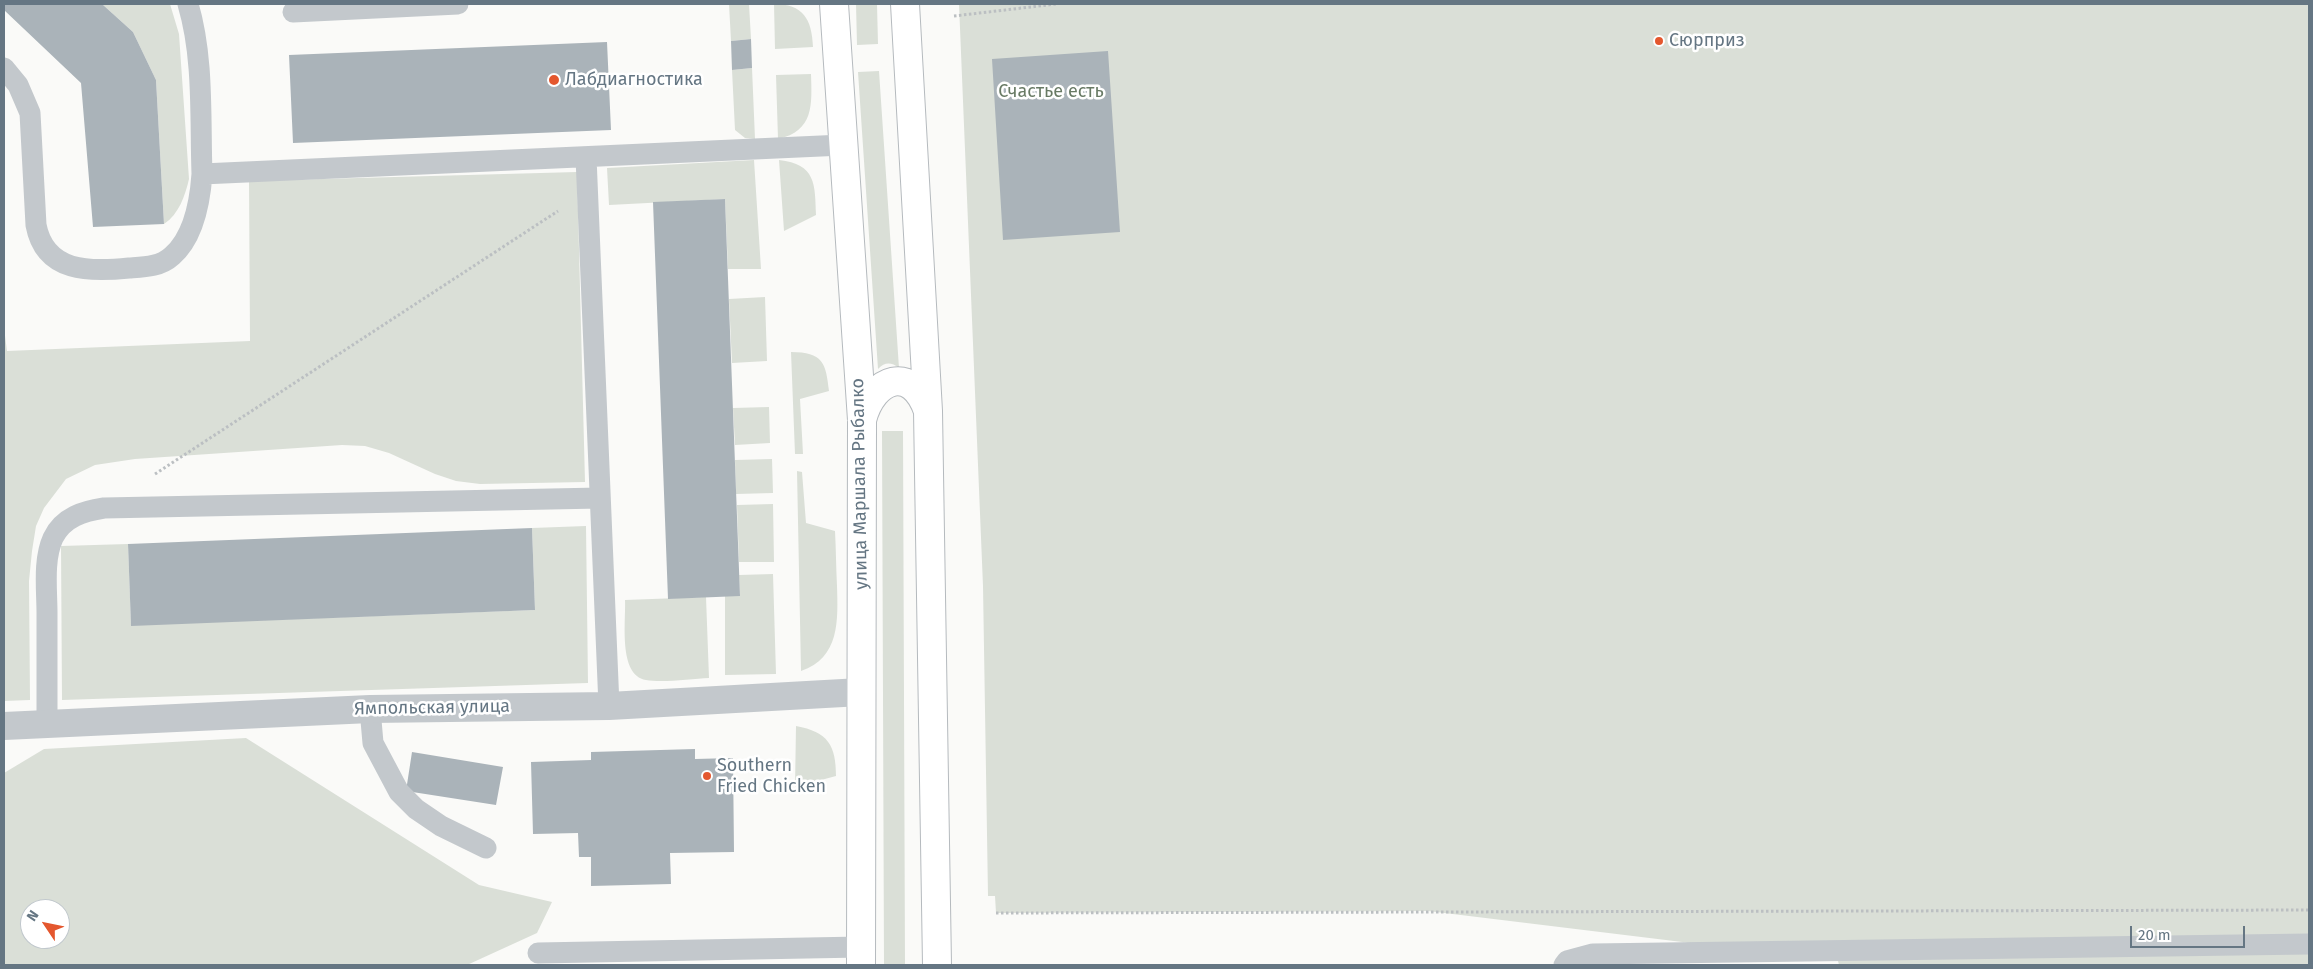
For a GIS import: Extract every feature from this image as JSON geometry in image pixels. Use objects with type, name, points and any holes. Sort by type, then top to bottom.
[{"type":"main road","name":"улица Маршала Рыбалко","points":[[834,4],[862,420],[861,956]]},
{"type":"main road","points":[[905,4],[928,411],[938,965]]},
{"type":"main road","points":[[862,420],[866,407],[880,386],[895,381],[908,385],[919,393],[928,411]]},
{"type":"street","name":"Ямпольская улица","points":[[4,726],[370,709],[609,706],[861,692]]},
{"type":"lane","points":[[4,68],[18,85],[30,113],[38,235],[43,245],[63,263],[88,271],[150,266],[164,262],[183,243],[190,229],[201,192],[197,48],[194,23],[188,4]]},
{"type":"lane","points":[[293,12],[458,4]]},
{"type":"lane","points":[[202,174],[843,145]]},
{"type":"lane","points":[[586,157],[609,706]]},
{"type":"lane","points":[[47,725],[47,565],[53,538],[61,526],[73,516],[88,510],[104,508],[600,498]]},
{"type":"lane","points":[[370,709],[372,743],[399,792],[416,809],[441,826],[486,848]]},
{"type":"lane","points":[[1564,965],[1593,954],[2309,944]]},
{"type":"lane","points":[[538,954],[861,956]]},
{"type":"path","points":[[954,16],[1056,4]]},
{"type":"path","points":[[153,475],[588,192]]},
{"type":"path","points":[[996,913],[2309,910]]},
{"type":"green space","points":[[102,4],[170,4],[179,34],[189,179],[177,210],[164,224],[156,80],[133,32]]},
{"type":"green space","points":[[729,4],[749,4],[751,39],[731,41]]},
{"type":"green space","points":[[774,4],[792,7],[804,15],[811,28],[813,47],[775,49]]},
{"type":"green space","points":[[856,4],[877,4],[878,44],[857,45]]},
{"type":"green space","name":"Счастье есть","points":[[959,4],[2309,4],[2309,965],[1839,965],[1838,961],[1428,911],[996,913],[995,896],[988,896],[983,586]]},
{"type":"green space","points":[[752,68],[755,139],[745,138],[735,130],[732,70]]},
{"type":"green space","points":[[879,71],[899,368],[888,364],[878,369],[858,72]]},
{"type":"green space","points":[[811,74],[810,106],[805,123],[790,135],[778,139],[776,75]]},
{"type":"green space","points":[[754,160],[761,269],[728,269],[725,199],[609,205],[607,168]]},
{"type":"green space","points":[[779,160],[791,162],[807,171],[814,185],[815,194],[816,215],[784,231]]},
{"type":"green space","points":[[577,172],[585,482],[480,484],[456,481],[435,474],[389,453],[365,446],[342,445],[135,459],[95,465],[66,479],[44,508],[36,526],[29,581],[30,700],[4,701],[4,328],[7,351],[250,341],[249,181]]},
{"type":"green space","points":[[765,297],[767,361],[732,363],[729,299]]},
{"type":"green space","points":[[791,352],[810,354],[821,361],[826,373],[829,391],[800,399],[803,454],[795,454]]},
{"type":"green space","points":[[769,407],[770,443],[735,445],[733,408]]},
{"type":"green space","points":[[882,431],[903,431],[905,965],[884,965]]},
{"type":"green space","points":[[772,459],[773,493],[736,494],[735,460]]},
{"type":"green space","points":[[797,471],[802,472],[806,523],[835,531],[837,599],[836,624],[830,647],[814,665],[801,671]]},
{"type":"green space","points":[[773,504],[774,562],[739,562],[737,505]]},
{"type":"green space","points":[[586,526],[588,683],[62,700],[61,546],[128,544],[131,625],[535,610],[532,528]]},
{"type":"green space","points":[[773,574],[776,674],[725,675],[725,596],[740,596],[739,575]]},
{"type":"green space","points":[[706,597],[709,678],[660,681],[646,680],[637,676],[627,658],[625,646],[625,600]]},
{"type":"green space","points":[[796,726],[816,732],[828,742],[834,756],[836,776],[795,787]]},
{"type":"green space","points":[[246,738],[479,885],[552,902],[537,933],[467,965],[4,965],[4,773],[44,749]]},
{"type":"building","points":[[4,4],[102,4],[133,32],[156,80],[164,224],[93,227],[81,83],[4,10]]},
{"type":"building","points":[[751,39],[752,68],[732,70],[731,41]]},
{"type":"building","points":[[607,42],[611,130],[293,143],[289,55]]},
{"type":"building","points":[[1108,51],[1120,232],[1003,240],[992,59]]},
{"type":"building","points":[[725,199],[740,596],[668,599],[653,202]]},
{"type":"building","points":[[532,528],[535,610],[131,626],[128,544]]},
{"type":"building","points":[[695,749],[695,759],[733,758],[734,852],[670,853],[671,884],[591,886],[591,857],[579,857],[578,833],[533,834],[531,762],[591,760],[591,752]]},
{"type":"building","points":[[412,752],[503,767],[496,805],[406,791]]},
{"type":"place","name":"Сюрприз","points":[[1659,41]]},
{"type":"place","name":"Лабдиагностика","points":[[554,80]]},
{"type":"place","name":"Southern Fried Chicken","points":[[707,776]]}]
